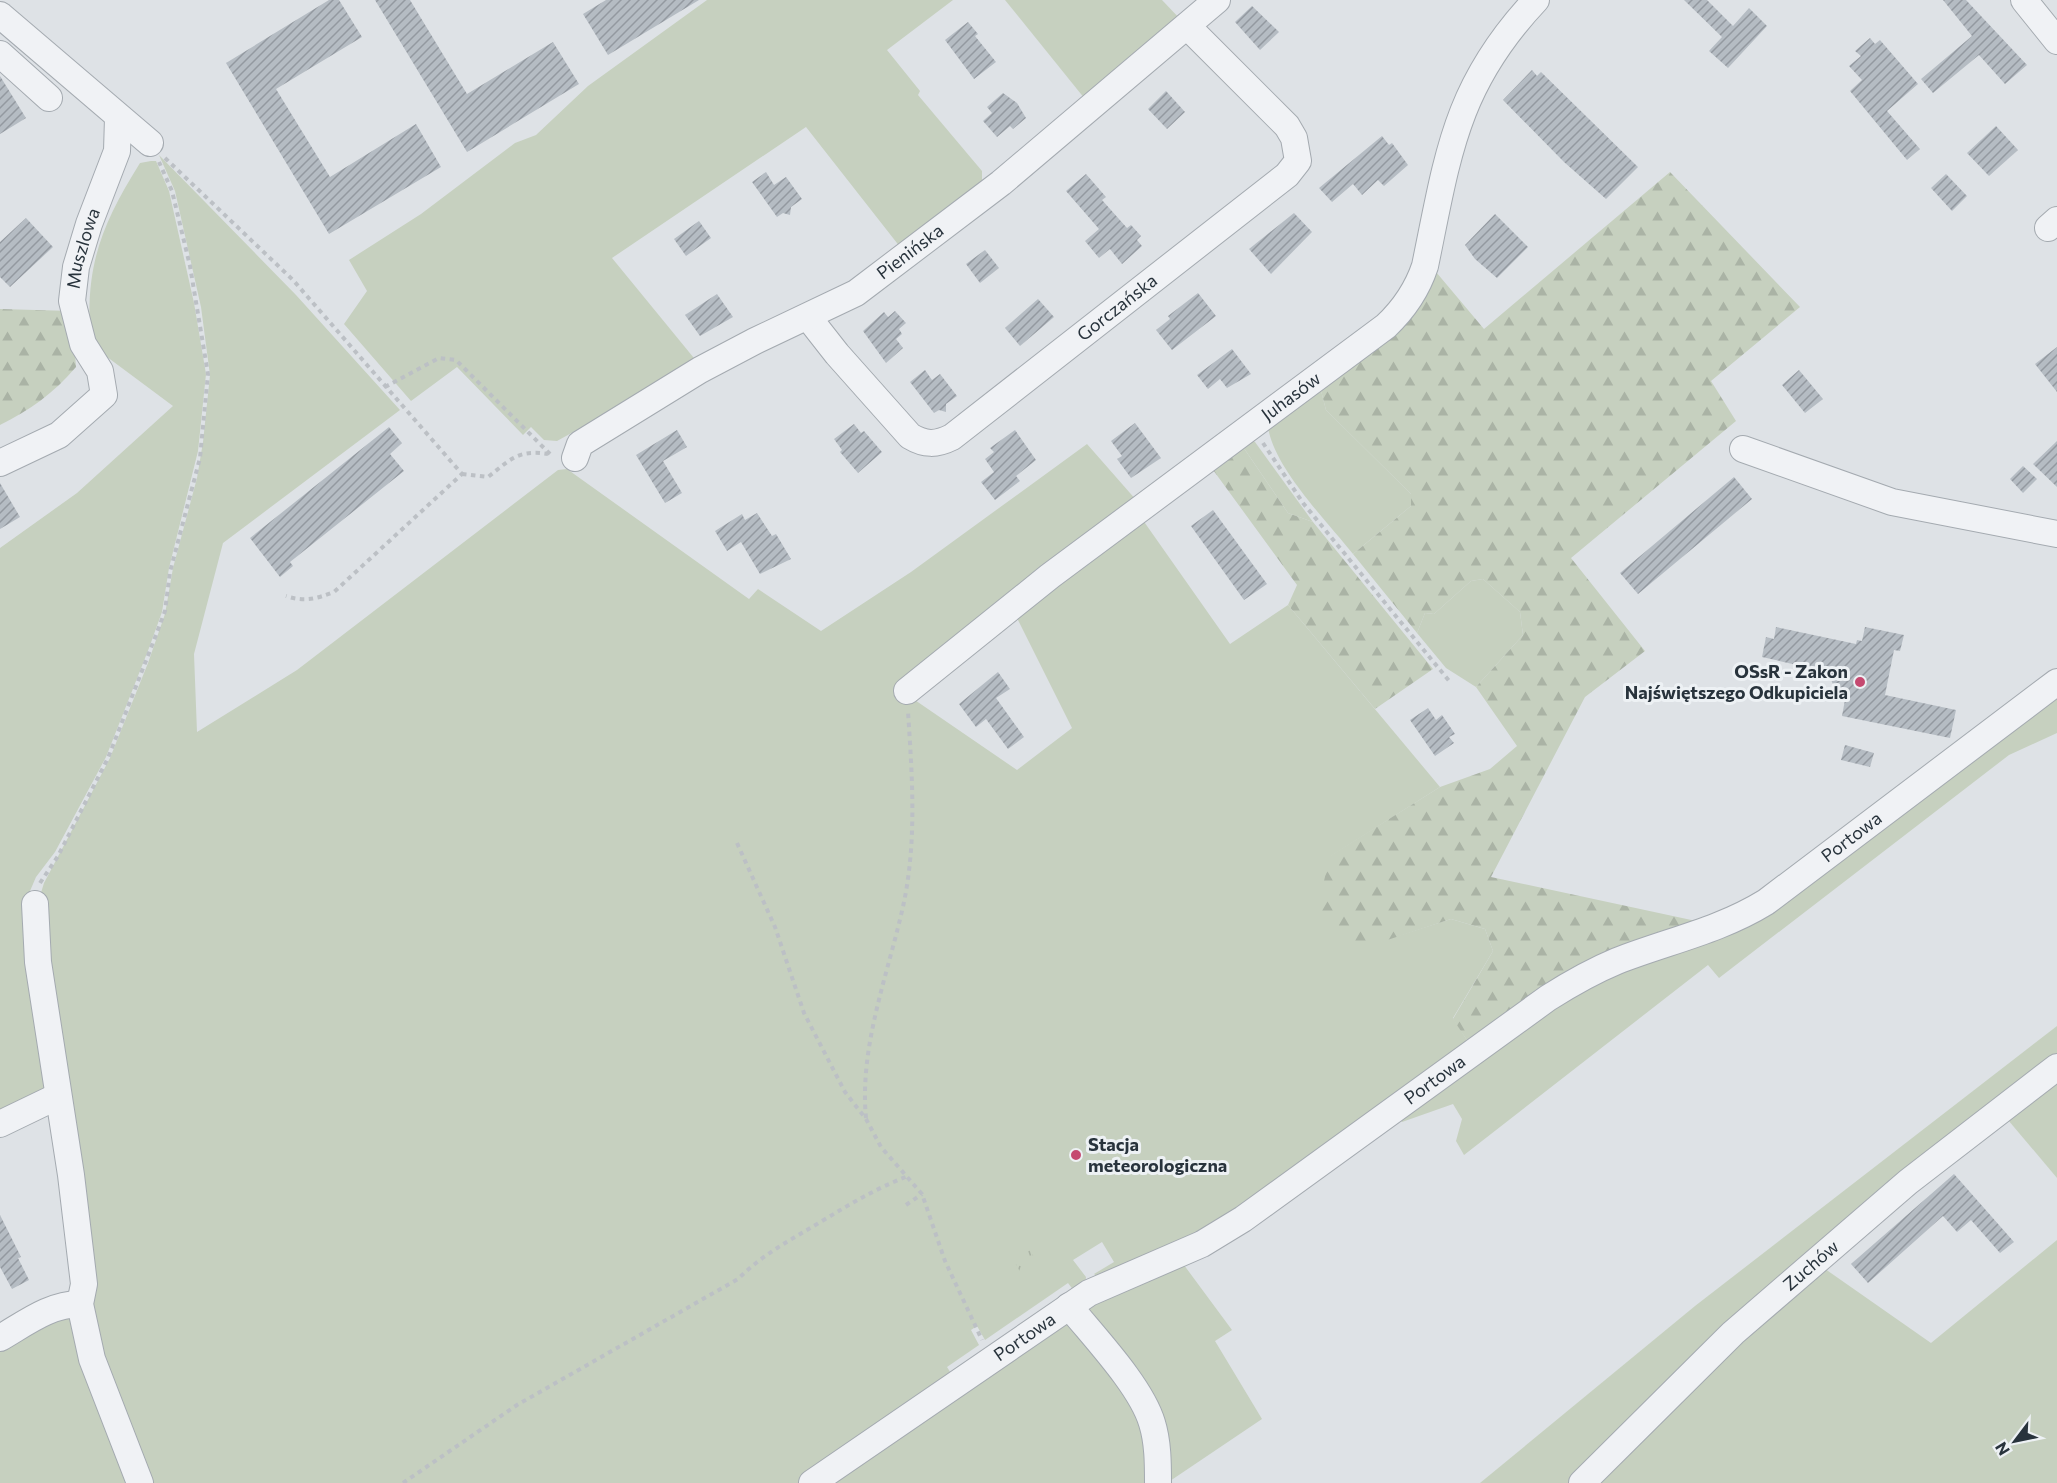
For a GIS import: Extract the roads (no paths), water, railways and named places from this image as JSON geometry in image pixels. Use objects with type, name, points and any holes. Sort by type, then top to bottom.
[{"type":"street","name":"Pienińska","points":[[563,456],[690,376],[755,341],[856,293],[900,262],[1001,183],[1216,0]]},
{"type":"street","name":"Juhasów","points":[[907,691],[1050,576],[1251,424],[1386,326],[1410,299],[1425,266],[1451,142],[1463,107],[1496,48],[1536,0]]},
{"type":"street","points":[[2024,0],[2057,41]]},
{"type":"street","points":[[0,15],[150,143]]},
{"type":"street","name":"Gorczańska","points":[[808,317],[837,354],[910,436],[924,443],[944,441],[952,436],[1040,370],[1287,175],[1298,161],[1294,138],[1287,126],[1187,26]]},
{"type":"street","points":[[0,54],[49,98]]},
{"type":"street","name":"Muszlowa","points":[[0,464],[59,435],[104,395],[100,371],[83,344],[72,301],[76,267],[89,224],[117,151],[118,118]]},
{"type":"street","points":[[1743,449],[1892,502],[2057,534]]},
{"type":"street","name":"Portowa","points":[[812,1483],[1069,1306],[1112,1282],[1202,1244],[1243,1219],[1548,998],[1577,980],[1618,961],[1714,929],[1740,918],[1766,902],[2057,682]]},
{"type":"street","points":[[35,904],[38,962],[84,1284],[80,1304],[92,1359],[140,1483]]},
{"type":"street","name":"Zuchów","points":[[1582,1483],[1733,1333],[1908,1182],[2057,1067]]},
{"type":"street","points":[[0,1124],[58,1096]]},
{"type":"street","points":[[0,1338],[44,1312],[65,1304],[80,1304]]},
{"type":"street","points":[[1069,1306],[1143,1400],[1152,1424],[1158,1463],[1158,1483]]},
{"type":"place","name":"OSsR - Zakon Najświętszego Odkupiciela","points":[[1860,682]]},
{"type":"place","name":"Stacja meteorologiczna","points":[[1076,1155]]}]
